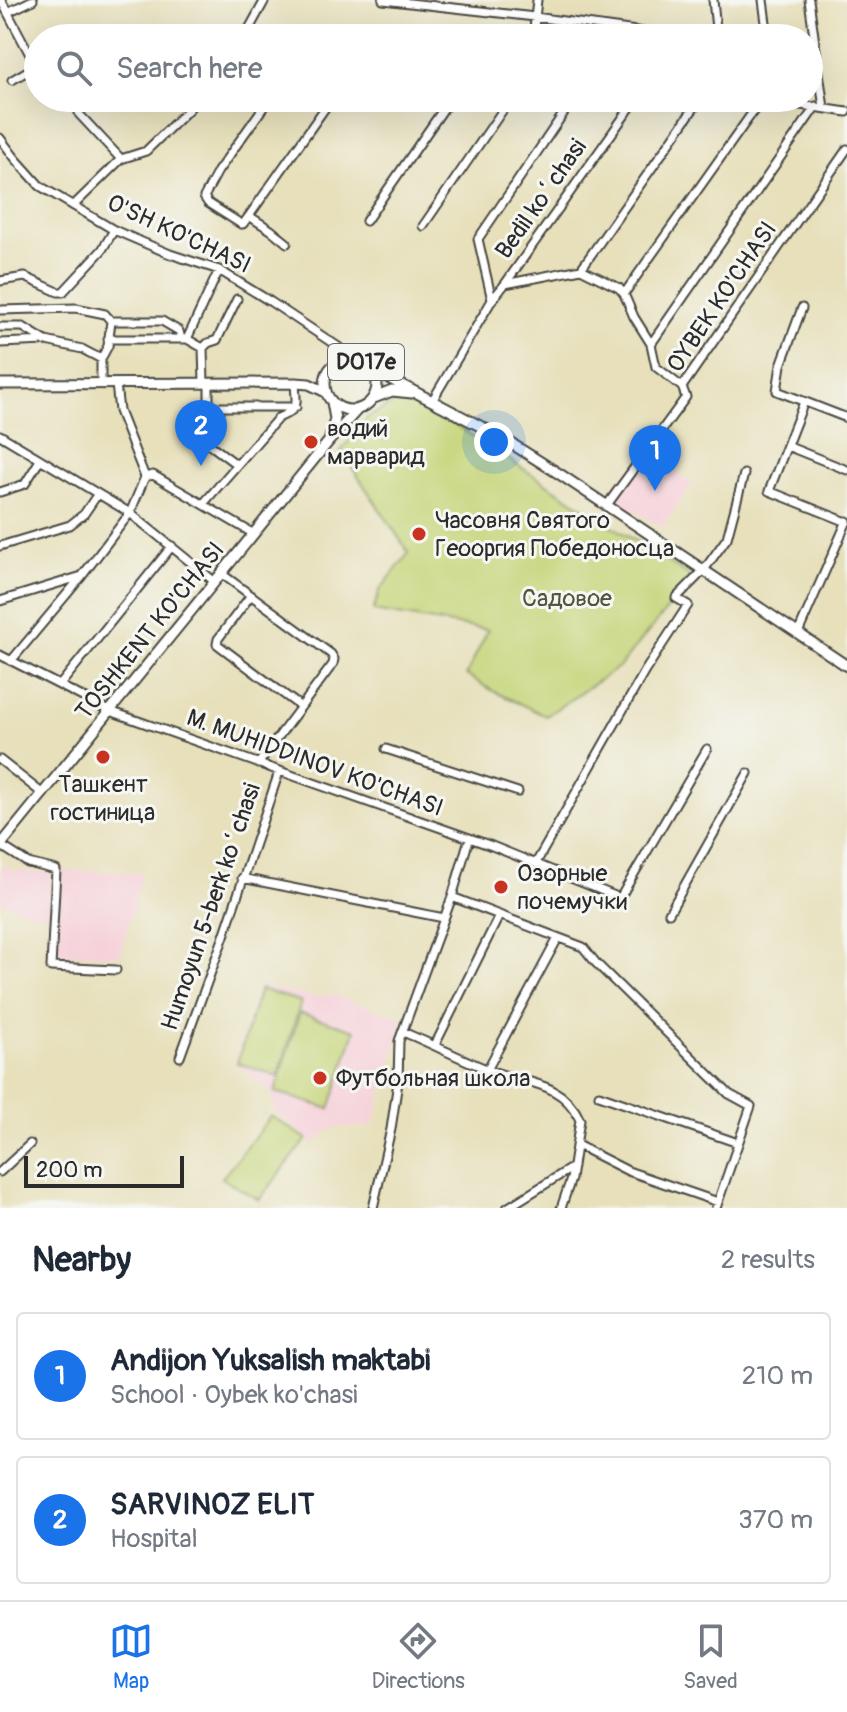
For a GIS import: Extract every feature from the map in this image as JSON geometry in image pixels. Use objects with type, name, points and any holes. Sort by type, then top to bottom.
[{"type":"main road","name":"D017e","points":[[329,397],[325,378],[339,360],[363,360],[375,371],[501,437],[847,666]]},
{"type":"main road","name":"D017e","points":[[374,398],[378,385],[375,371]]},
{"type":"main road","name":"D017e","points":[[296,383],[328,372]]},
{"type":"main road","name":"D017e","points":[[0,384],[296,383],[309,384],[343,409],[357,410],[374,398],[392,391],[404,391],[428,399]]},
{"type":"main road","points":[[329,397],[335,419],[329,441]]},
{"type":"main road","name":"TOSHKENT KO'CHASI","points":[[0,845],[4,832],[43,794],[357,410]]},
{"type":"street","points":[[1,0],[24,43]]},
{"type":"street","points":[[8,12],[33,0]]},
{"type":"street","points":[[252,24],[265,0]]},
{"type":"street","points":[[383,0],[586,24]]},
{"type":"street","points":[[534,24],[537,0]]},
{"type":"street","points":[[713,0],[716,24]]},
{"type":"street","points":[[763,0],[766,24]]},
{"type":"street","points":[[809,0],[811,24]]},
{"type":"street","points":[[12,80],[24,74]]},
{"type":"street","points":[[823,108],[847,112]]},
{"type":"street","points":[[74,205],[121,159],[146,151],[186,112]]},
{"type":"street","points":[[260,112],[218,171],[204,197],[208,203],[241,224],[322,112]]},
{"type":"street","points":[[366,221],[441,112]]},
{"type":"street","points":[[423,226],[501,112]]},
{"type":"street","points":[[492,300],[478,239],[564,112]]},
{"type":"street","name":"Bedil koʻchasi","points":[[428,399],[492,300],[627,112]]},
{"type":"street","points":[[581,269],[691,112]]},
{"type":"street","points":[[624,294],[749,112]]},
{"type":"street","points":[[651,344],[816,112]]},
{"type":"street","points":[[79,114],[121,159]]},
{"type":"street","name":"O'SH KO'CHASI","points":[[0,138],[40,186],[114,230],[170,254],[219,270],[355,358]]},
{"type":"street","name":"OYBEK KO'CHASI","points":[[607,505],[686,397],[682,387],[847,149]]},
{"type":"street","points":[[249,216],[287,243]]},
{"type":"street","points":[[0,281],[31,278],[63,292],[102,250],[114,230]]},
{"type":"street","points":[[505,284],[581,269],[619,288],[651,344],[656,367],[682,387]]},
{"type":"street","points":[[184,339],[219,270]]},
{"type":"street","points":[[209,407],[203,348],[217,340],[237,299]]},
{"type":"street","points":[[0,310],[76,308],[105,314],[111,321],[162,321],[179,331],[184,339]]},
{"type":"street","points":[[802,308],[781,365],[778,392],[847,418]]},
{"type":"street","points":[[101,384],[101,359],[108,346],[111,321]]},
{"type":"street","points":[[0,327],[23,327],[46,341]]},
{"type":"street","points":[[108,339],[184,339],[203,348]]},
{"type":"street","points":[[0,343],[46,341],[82,349],[101,359]]},
{"type":"street","points":[[203,504],[278,418],[294,411],[296,383]]},
{"type":"street","points":[[11,661],[130,513],[145,477],[119,411],[116,384]]},
{"type":"street","points":[[798,633],[847,522],[769,491],[804,402]]},
{"type":"street","points":[[236,464],[193,432],[191,427],[209,407],[296,407]]},
{"type":"street","points":[[0,435],[130,513],[215,582]]},
{"type":"street","points":[[787,446],[847,470]]},
{"type":"street","points":[[0,492],[25,484],[40,460]]},
{"type":"street","points":[[536,863],[645,671],[688,605],[676,598],[704,570],[727,538],[744,474]]},
{"type":"street","points":[[145,477],[153,475],[254,534]]},
{"type":"street","points":[[0,546],[70,525],[84,514],[97,495]]},
{"type":"street","points":[[60,685],[172,546]]},
{"type":"street","points":[[222,574],[333,657],[333,664],[258,764]]},
{"type":"street","points":[[0,601],[82,576]]},
{"type":"street","points":[[251,595],[217,644],[301,707]]},
{"type":"street","name":"M. MUHIDDINOV KO'CHASI","points":[[0,655],[110,711],[536,863],[620,898],[707,749]]},
{"type":"street","points":[[386,749],[518,792]]},
{"type":"street","points":[[0,760],[43,794]]},
{"type":"street","name":"Humoyun 5-berk koʻchasi","points":[[180,1057],[279,772]]},
{"type":"street","points":[[669,913],[748,773]]},
{"type":"street","points":[[373,1208],[391,1129],[398,1082],[399,1041],[452,897],[469,839]]},
{"type":"street","points":[[0,845],[28,863],[56,870],[51,967],[116,970]]},
{"type":"street","points":[[242,878],[444,918]]},
{"type":"street","points":[[452,897],[583,947],[729,1094],[751,1106],[717,1205],[628,1171],[577,1145]]},
{"type":"street","points":[[435,1045],[499,916]]},
{"type":"street","points":[[487,1070],[558,938]]},
{"type":"street","points":[[403,1032],[487,1070],[553,1089],[562,1096],[579,1116],[580,1125],[573,1167],[561,1208]]},
{"type":"street","points":[[599,1095],[738,1143]]},
{"type":"street","points":[[0,1172],[30,1144]]},
{"type":"street","points":[[507,1208],[573,1167]]},
{"type":"shaded area","points":[[652,452],[693,483],[662,528],[616,499]]},
{"type":"shaded area","points":[[5,864],[16,873],[22,868],[27,872],[51,872],[51,914],[35,913],[0,902],[0,870]]},
{"type":"shaded area","points":[[58,870],[142,873],[120,956],[54,953]]},
{"type":"shaded area","name":"Футбольная школа","points":[[259,986],[314,997],[333,995],[403,1018],[373,1126],[332,1128],[314,1144],[275,1112],[271,1092],[235,1063]]},
{"type":"green space","name":"Садовое","points":[[397,402],[429,408],[693,578],[620,666],[546,716],[466,675],[488,630],[373,611],[380,590],[409,553],[341,451],[368,417]]},
{"type":"green space","points":[[260,989],[301,1002],[278,1076],[237,1063]]},
{"type":"green space","points":[[300,1013],[355,1030],[330,1109],[275,1092]]},
{"type":"green space","points":[[271,1116],[307,1139],[259,1200],[222,1178]]},
{"type":"place","name":"водий марварид","points":[[311,442]]},
{"type":"place","name":"SARVINOZ ELIT","points":[[201,466]]},
{"type":"place","name":"Andijon Yuksalish maktabi","points":[[655,491]]},
{"type":"place","name":"Часовня Святого Геооргия Победоносца","points":[[419,534]]},
{"type":"place","name":"Ташкент гостиница","points":[[103,757]]},
{"type":"place","name":"Озорные почемучки","points":[[501,887]]},
{"type":"place","name":"Футбольная школа","points":[[320,1078]]}]
